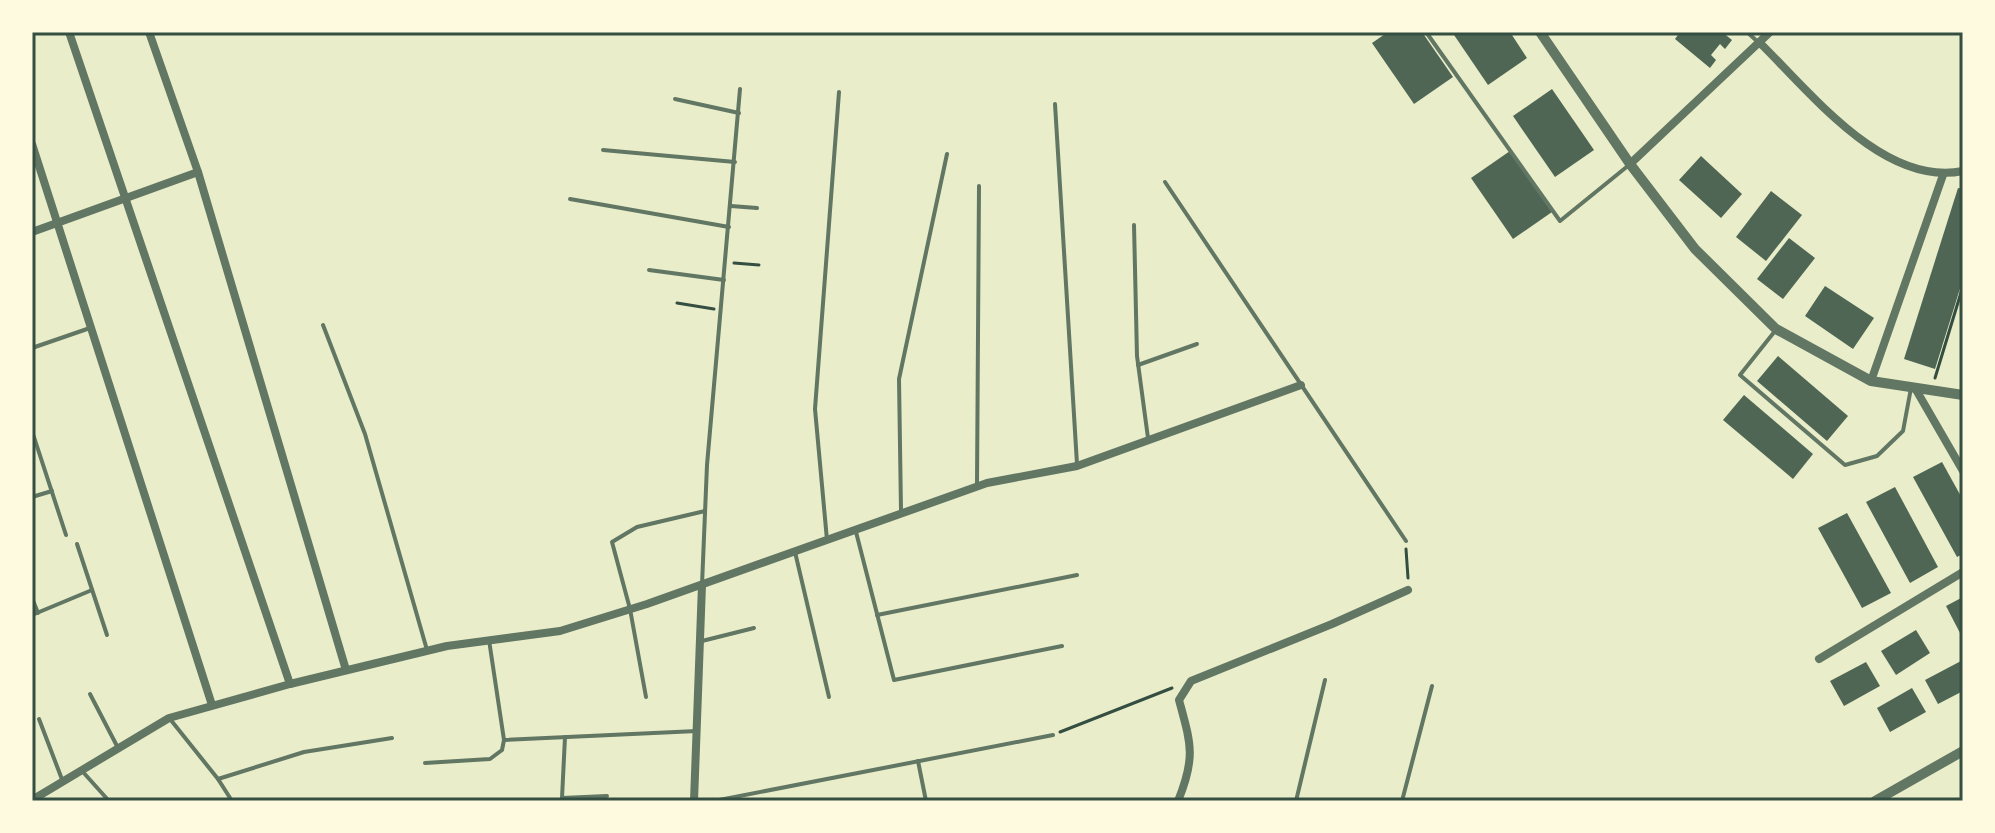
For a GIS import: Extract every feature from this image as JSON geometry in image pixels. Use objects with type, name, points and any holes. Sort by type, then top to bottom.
[{"type":"street","points":[[69,32],[290,684]]},
{"type":"street","points":[[149,32],[198,172],[346,670]]},
{"type":"street","points":[[1540,32],[1630,164],[1695,249],[1776,329],[1871,381],[1963,395]]},
{"type":"street","points":[[1630,164],[1770,32]]},
{"type":"street","points":[[1760,43],[1842,124],[1871,148],[1901,164],[1943,175],[1963,171]]},
{"type":"street","points":[[32,144],[212,705]]},
{"type":"street","points":[[32,232],[198,172]]},
{"type":"street","points":[[1871,381],[1943,175]]},
{"type":"street","points":[[32,800],[169,718],[290,684],[427,651],[560,631],[702,585],[977,487],[1077,466],[1301,385]]},
{"type":"street","points":[[1913,388],[1963,471]]},
{"type":"street","points":[[1819,659],[1963,572]]},
{"type":"street","points":[[694,801],[702,585]]},
{"type":"street","points":[[1178,801],[1189,773],[1191,745],[1179,700],[1191,681],[1408,590]]},
{"type":"street","points":[[1875,801],[1963,751]]},
{"type":"lane","points":[[1426,32],[1560,221],[1630,164]]},
{"type":"lane","points":[[1747,32],[1760,43]]},
{"type":"lane","points":[[702,585],[705,511],[740,89]]},
{"type":"lane","points":[[827,540],[815,409],[839,92]]},
{"type":"lane","points":[[675,99],[739,113]]},
{"type":"lane","points":[[1055,104],[1077,466]]},
{"type":"lane","points":[[603,150],[735,162]]},
{"type":"lane","points":[[901,514],[899,379],[947,154]]},
{"type":"lane","points":[[1165,182],[1406,541]]},
{"type":"lane","points":[[977,487],[979,186]]},
{"type":"lane","points":[[570,199],[729,227]]},
{"type":"lane","points":[[731,206],[757,208]]},
{"type":"lane","points":[[1134,225],[1138,365],[1148,440]]},
{"type":"lane","points":[[649,270],[724,280]]},
{"type":"lane","points":[[323,325],[365,434],[427,651]]},
{"type":"lane","points":[[32,348],[91,327]]},
{"type":"lane","points":[[1776,329],[1740,375],[1845,465],[1877,456],[1903,431],[1913,388]]},
{"type":"lane","points":[[1138,365],[1197,344]]},
{"type":"lane","points":[[32,431],[66,535]]},
{"type":"lane","points":[[32,497],[52,491]]},
{"type":"lane","points":[[646,697],[630,609],[612,542],[637,527],[705,511]]},
{"type":"lane","points":[[855,530],[894,680],[1062,646]]},
{"type":"lane","points":[[77,544],[107,635]]},
{"type":"lane","points":[[795,551],[829,697]]},
{"type":"lane","points":[[877,615],[1077,575]]},
{"type":"lane","points":[[32,598],[35,614],[92,590]]},
{"type":"lane","points":[[700,641],[754,628]]},
{"type":"lane","points":[[425,763],[490,759],[502,750],[504,740],[489,640]]},
{"type":"lane","points":[[1296,801],[1325,680]]},
{"type":"lane","points":[[1402,801],[1432,686]]},
{"type":"lane","points":[[90,694],[118,748]]},
{"type":"lane","points":[[169,718],[232,801]]},
{"type":"lane","points":[[39,719],[63,782]]},
{"type":"lane","points":[[504,740],[697,731]]},
{"type":"lane","points":[[714,801],[1053,735]]},
{"type":"lane","points":[[565,737],[562,798],[607,796]]},
{"type":"lane","points":[[218,779],[304,752],[392,738]]},
{"type":"lane","points":[[918,761],[926,801]]},
{"type":"lane","points":[[82,770],[109,801]]},
{"type":"path","points":[[726,263],[759,265]]},
{"type":"path","points":[[1934,381],[1963,286]]},
{"type":"path","points":[[677,303],[721,310]]},
{"type":"path","points":[[1956,308],[1963,308]]},
{"type":"path","points":[[1406,541],[1408,590]]},
{"type":"path","points":[[1053,735],[1191,681]]},
{"type":"building","points":[[1388,32],[1422,32],[1453,77],[1414,104],[1372,43]]},
{"type":"building","points":[[1452,32],[1510,32],[1527,58],[1488,85]]},
{"type":"building","points":[[1680,32],[1722,32],[1732,40],[1725,49],[1720,44],[1711,55],[1716,60],[1710,68],[1675,39]]},
{"type":"building","points":[[1552,89],[1594,150],[1555,177],[1513,116]]},
{"type":"building","points":[[1510,151],[1552,212],[1513,239],[1471,178]]},
{"type":"building","points":[[1701,156],[1742,194],[1721,218],[1679,180]]},
{"type":"building","points":[[1958,188],[1963,189],[1963,279],[1935,369],[1904,359]]},
{"type":"building","points":[[1771,191],[1802,215],[1766,261],[1736,237]]},
{"type":"building","points":[[1789,238],[1815,258],[1783,299],[1757,279]]},
{"type":"building","points":[[1825,286],[1874,318],[1853,349],[1805,316]]},
{"type":"building","points":[[1778,356],[1848,416],[1827,441],[1757,381]]},
{"type":"building","points":[[1744,395],[1813,454],[1793,479],[1723,420]]},
{"type":"building","points":[[1942,462],[1963,500],[1963,554],[1957,557],[1913,477]]},
{"type":"building","points":[[1895,487],[1938,567],[1910,583],[1866,502]]},
{"type":"building","points":[[1847,513],[1891,593],[1862,608],[1818,528]]},
{"type":"building","points":[[1963,597],[1963,631],[1960,633],[1946,606]]},
{"type":"building","points":[[1916,630],[1930,653],[1896,675],[1881,651]]},
{"type":"building","points":[[1961,661],[1963,691],[1938,704],[1925,680]]},
{"type":"building","points":[[1866,662],[1880,686],[1844,706],[1830,681]]},
{"type":"building","points":[[1912,688],[1926,712],[1890,732],[1877,708]]}]
